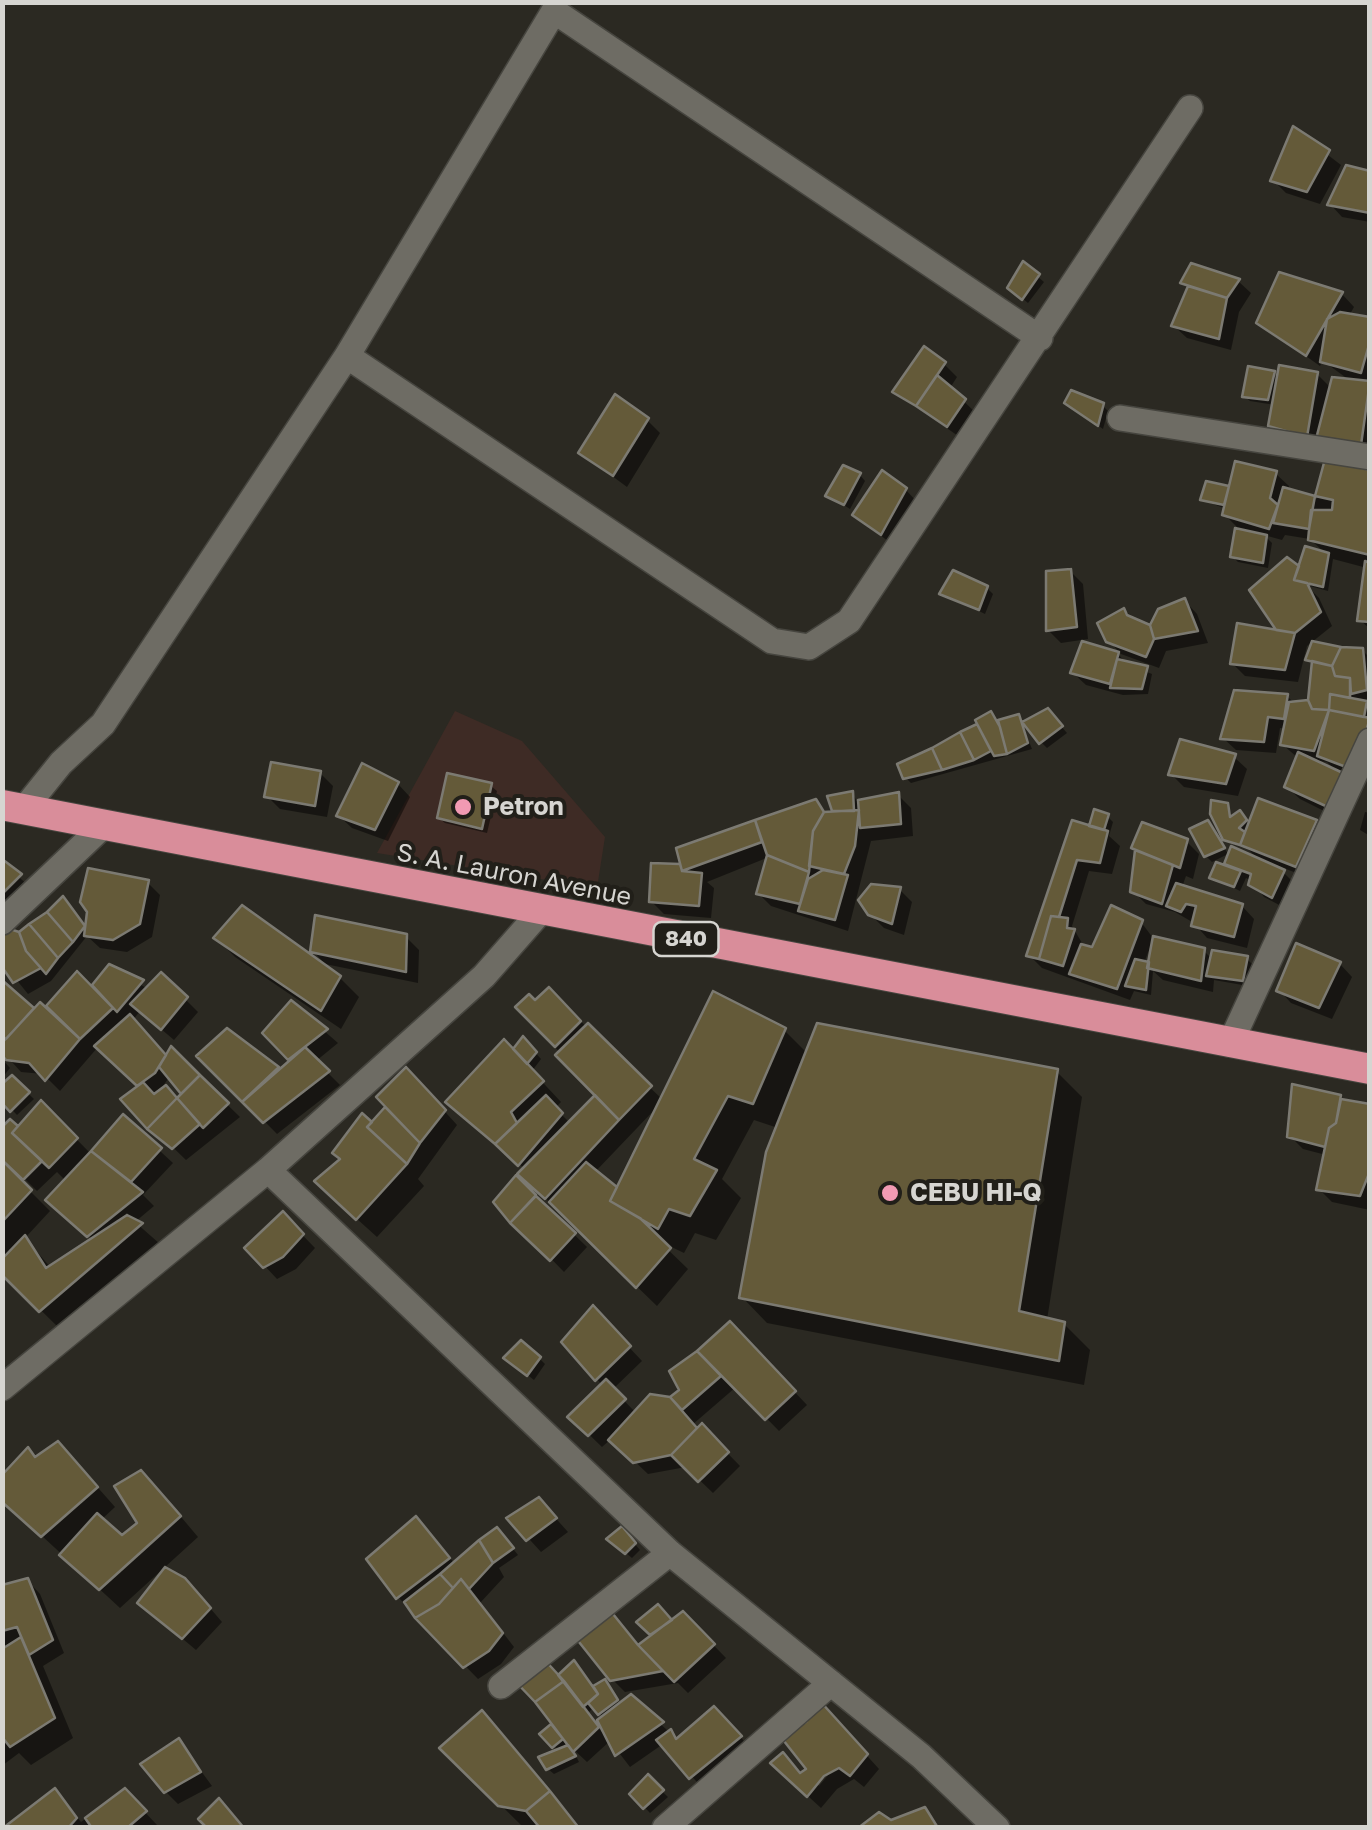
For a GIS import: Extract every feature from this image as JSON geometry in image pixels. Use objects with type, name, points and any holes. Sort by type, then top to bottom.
[{"type":"highway","name":"S. A. Lauron Avenue","points":[[13,807],[1370,1069]]},
{"type":"street","points":[[13,807],[104,724],[347,356],[554,11],[1040,338]]},
{"type":"street","points":[[347,356],[772,641],[809,647],[848,621],[1190,108]]},
{"type":"street","points":[[1120,418],[1370,457]]},
{"type":"street","points":[[1230,1044],[1370,741]]},
{"type":"street","points":[[2,922],[102,827]]},
{"type":"street","points":[[2,1388],[268,1170],[484,976],[541,911]]},
{"type":"street","points":[[268,1170],[670,1553],[921,1756],[998,1828]]},
{"type":"street","points":[[501,1686],[670,1553]]},
{"type":"street","points":[[666,1828],[831,1683]]},
{"type":"shaded area","points":[[455,711],[522,741],[605,837],[597,888],[377,853]]},
{"type":"building","points":[[1293,126],[1330,150],[1307,192],[1270,181]]},
{"type":"building","points":[[1346,165],[1370,171],[1370,213],[1327,205]]},
{"type":"building","points":[[1023,261],[1040,274],[1022,300],[1007,288]]},
{"type":"building","points":[[1191,263],[1240,279],[1227,298],[1180,283]]},
{"type":"building","points":[[1279,272],[1343,292],[1306,356],[1256,323]]},
{"type":"building","points":[[1188,286],[1227,298],[1219,339],[1171,326]]},
{"type":"building","points":[[1340,312],[1370,317],[1370,341],[1361,373],[1320,362],[1327,319]]},
{"type":"building","points":[[924,346],[946,362],[916,406],[892,392]]},
{"type":"building","points":[[1279,365],[1318,372],[1307,437],[1268,426]]},
{"type":"building","points":[[1248,366],[1275,371],[1268,400],[1242,397]]},
{"type":"building","points":[[937,375],[966,399],[947,427],[916,406]]},
{"type":"building","points":[[1332,377],[1370,381],[1360,452],[1316,439]]},
{"type":"building","points":[[1071,390],[1104,403],[1098,426],[1064,403]]},
{"type":"building","points":[[615,394],[649,418],[613,476],[578,453]]},
{"type":"building","points":[[1325,459],[1370,470],[1370,555],[1308,540],[1311,510],[1332,510],[1333,500],[1315,496]]},
{"type":"building","points":[[1235,461],[1277,471],[1270,498],[1278,505],[1269,529],[1222,515]]},
{"type":"building","points":[[843,465],[861,473],[844,505],[825,496]]},
{"type":"building","points":[[882,470],[907,488],[881,535],[852,515]]},
{"type":"building","points":[[1206,481],[1229,486],[1224,505],[1200,500]]},
{"type":"building","points":[[1283,487],[1315,496],[1309,529],[1273,523]]},
{"type":"building","points":[[1235,528],[1267,535],[1263,563],[1230,557]]},
{"type":"building","points":[[1305,546],[1329,553],[1323,587],[1294,580]]},
{"type":"building","points":[[1287,557],[1299,566],[1294,580],[1307,583],[1321,612],[1295,633],[1276,630],[1249,590]]},
{"type":"building","points":[[1365,561],[1370,563],[1370,622],[1357,621]]},
{"type":"building","points":[[1071,569],[1077,627],[1046,631],[1046,571]]},
{"type":"building","points":[[953,570],[988,586],[979,610],[939,594]]},
{"type":"building","points":[[1185,598],[1198,631],[1154,639],[1150,625],[1158,609]]},
{"type":"building","points":[[1124,608],[1127,615],[1150,625],[1154,639],[1146,657],[1106,642],[1097,623]]},
{"type":"building","points":[[1237,623],[1295,633],[1285,670],[1230,664]]},
{"type":"building","points":[[1082,641],[1119,652],[1110,684],[1070,673]]},
{"type":"building","points":[[1312,641],[1341,647],[1332,666],[1305,660]]},
{"type":"building","points":[[1341,647],[1363,648],[1367,690],[1351,694],[1350,678],[1335,676],[1332,666]]},
{"type":"building","points":[[1117,659],[1148,666],[1142,689],[1110,688]]},
{"type":"building","points":[[1312,661],[1332,666],[1335,676],[1350,678],[1350,698],[1330,694],[1329,710],[1312,709],[1308,700]]},
{"type":"building","points":[[1234,690],[1288,694],[1284,719],[1268,717],[1264,742],[1220,739]]},
{"type":"building","points":[[1330,694],[1367,701],[1364,717],[1329,710]]},
{"type":"building","points":[[1308,700],[1312,709],[1329,710],[1314,751],[1280,745],[1289,702]]},
{"type":"building","points":[[1048,708],[1063,726],[1039,744],[1022,722]]},
{"type":"building","points":[[1329,710],[1370,718],[1354,770],[1317,756]]},
{"type":"building","points":[[991,711],[1007,754],[994,756],[975,720]]},
{"type":"building","points":[[1019,714],[1028,743],[1007,754],[998,720]]},
{"type":"building","points":[[977,724],[991,751],[974,760],[960,732]]},
{"type":"building","points":[[960,732],[974,760],[942,770],[932,748]]},
{"type":"building","points":[[1180,739],[1236,754],[1226,784],[1168,775]]},
{"type":"building","points":[[932,748],[942,770],[903,779],[897,764]]},
{"type":"building","points":[[1298,752],[1343,773],[1330,808],[1284,787]]},
{"type":"building","points":[[271,762],[321,771],[315,806],[264,797]]},
{"type":"building","points":[[362,763],[399,782],[375,830],[336,816]]},
{"type":"building","name":"Petron","points":[[447,773],[492,783],[482,829],[437,818]]},
{"type":"building","points":[[853,791],[854,811],[832,811],[827,796]]},
{"type":"building","points":[[899,792],[901,824],[860,828],[858,800]]},
{"type":"building","points":[[1258,798],[1317,820],[1296,867],[1240,845]]},
{"type":"building","points":[[816,799],[824,812],[813,831],[809,872],[767,855],[755,820]]},
{"type":"building","points":[[1211,800],[1228,803],[1230,817],[1240,810],[1247,820],[1239,828],[1245,832],[1240,845],[1223,840],[1210,814]]},
{"type":"building","points":[[1094,809],[1109,814],[1104,830],[1089,826]]},
{"type":"building","points":[[859,810],[855,846],[844,874],[809,866],[813,831],[824,812]]},
{"type":"building","points":[[755,820],[762,842],[682,871],[676,848]]},
{"type":"building","points":[[1072,820],[1108,831],[1100,863],[1077,860],[1059,917],[1051,916],[1039,959],[1026,956]]},
{"type":"building","points":[[1208,820],[1225,848],[1204,857],[1189,829]]},
{"type":"building","points":[[1142,822],[1188,839],[1180,868],[1131,848]]},
{"type":"building","points":[[1231,846],[1285,870],[1272,898],[1248,885],[1251,874],[1224,864]]},
{"type":"building","points":[[1135,850],[1173,865],[1162,904],[1130,892]]},
{"type":"building","points":[[767,855],[809,872],[800,904],[756,894]]},
{"type":"building","points":[[2,859],[22,874],[2,894]]},
{"type":"building","points":[[1216,862],[1241,871],[1234,887],[1209,878]]},
{"type":"building","points":[[651,863],[680,864],[682,871],[702,873],[699,906],[649,902]]},
{"type":"building","points":[[88,868],[149,880],[140,924],[113,940],[84,936],[87,912],[80,902]]},
{"type":"building","points":[[823,870],[848,875],[835,920],[798,911],[808,879]]},
{"type":"building","points":[[1176,883],[1243,904],[1234,937],[1191,926],[1196,906],[1186,904],[1181,912],[1166,906]]},
{"type":"building","points":[[871,884],[901,887],[892,924],[868,915],[858,900]]},
{"type":"building","points":[[63,896],[85,926],[73,942],[47,912]]},
{"type":"building","points":[[242,905],[341,976],[321,1011],[213,938]]},
{"type":"building","points":[[1111,905],[1143,920],[1117,989],[1069,974],[1081,944],[1092,947]]},
{"type":"building","points":[[47,912],[73,942],[58,958],[29,924]]},
{"type":"building","points":[[315,915],[407,934],[406,972],[310,952]]},
{"type":"building","points":[[1051,916],[1068,918],[1067,928],[1075,929],[1063,966],[1039,959]]},
{"type":"building","points":[[29,924],[58,958],[46,974],[26,951],[19,932]]},
{"type":"building","points":[[4,927],[19,932],[26,951],[41,968],[13,983],[2,967]]},
{"type":"building","points":[[1153,936],[1205,948],[1201,981],[1147,968]]},
{"type":"building","points":[[1296,943],[1341,962],[1319,1008],[1276,991]]},
{"type":"building","points":[[1212,950],[1248,956],[1243,981],[1206,976]]},
{"type":"building","points":[[1135,959],[1149,962],[1146,990],[1125,986]]},
{"type":"building","points":[[109,964],[144,980],[117,1012],[92,985]]},
{"type":"building","points":[[77,971],[113,1008],[80,1039],[46,1006]]},
{"type":"building","points":[[161,972],[188,997],[161,1030],[130,1004]]},
{"type":"building","points":[[2,980],[34,1008],[6,1039],[2,1036]]},
{"type":"building","points":[[549,987],[581,1021],[555,1047],[515,1007],[529,994],[535,1000]]},
{"type":"building","points":[[713,991],[786,1028],[753,1104],[728,1096],[694,1159],[717,1170],[690,1216],[669,1209],[658,1229],[610,1201]]},
{"type":"building","points":[[291,1000],[328,1029],[288,1060],[262,1033]]},
{"type":"building","points":[[40,1002],[80,1039],[45,1081],[29,1063],[6,1060],[2,1055],[2,1043]]},
{"type":"building","points":[[130,1014],[166,1055],[155,1073],[137,1086],[94,1046]]},
{"type":"building","points":[[588,1023],[652,1086],[619,1120],[555,1055]]},
{"type":"building","points":[[817,1023],[1058,1069],[1019,1311],[1065,1322],[1059,1361],[739,1298],[766,1152]]},
{"type":"building","points":[[227,1028],[279,1067],[242,1102],[196,1056]]},
{"type":"building","points":[[523,1036],[537,1052],[527,1064],[513,1049]]},
{"type":"building","points":[[504,1039],[544,1081],[511,1112],[517,1123],[495,1144],[445,1102]]},
{"type":"building","points":[[171,1046],[200,1075],[181,1094],[159,1067]]},
{"type":"building","points":[[305,1047],[330,1071],[263,1123],[242,1102]]},
{"type":"building","points":[[406,1067],[446,1110],[420,1143],[376,1097]]},
{"type":"building","points":[[12,1075],[30,1092],[10,1112],[2,1103],[2,1084]]},
{"type":"building","points":[[200,1075],[229,1103],[203,1128],[177,1098]]},
{"type":"building","points":[[143,1082],[154,1094],[166,1085],[177,1098],[147,1129],[120,1099]]},
{"type":"building","points":[[1292,1084],[1341,1095],[1336,1123],[1329,1128],[1325,1147],[1287,1137]]},
{"type":"building","points":[[546,1095],[563,1113],[518,1166],[495,1144]]},
{"type":"building","points":[[595,1095],[619,1120],[545,1199],[517,1174]]},
{"type":"building","points":[[177,1098],[200,1124],[172,1149],[147,1129]]},
{"type":"building","points":[[1341,1099],[1370,1104],[1370,1171],[1360,1196],[1316,1190],[1329,1128],[1336,1123]]},
{"type":"building","points":[[41,1100],[78,1138],[49,1168],[12,1133]]},
{"type":"building","points":[[385,1107],[420,1143],[407,1164],[367,1127]]},
{"type":"building","points":[[362,1113],[372,1122],[367,1127],[407,1164],[356,1220],[314,1181],[340,1159],[332,1153]]},
{"type":"building","points":[[123,1114],[162,1148],[131,1182],[91,1151]]},
{"type":"building","points":[[10,1119],[18,1126],[12,1133],[42,1161],[23,1180],[2,1160],[2,1127]]},
{"type":"building","points":[[91,1151],[143,1192],[87,1237],[45,1200]]},
{"type":"building","points":[[2,1160],[32,1190],[2,1222]]},
{"type":"building","points":[[586,1162],[617,1187],[610,1201],[640,1218],[671,1248],[636,1288],[549,1202]]},
{"type":"building","points":[[516,1175],[536,1195],[510,1223],[493,1202]]},
{"type":"building","points":[[536,1196],[576,1233],[550,1261],[510,1223]]},
{"type":"building","points":[[283,1211],[304,1234],[283,1257],[263,1268],[244,1248]]},
{"type":"building","points":[[127,1215],[143,1223],[39,1312],[2,1275],[2,1259],[25,1235],[46,1268]]},
{"type":"building","points":[[593,1305],[631,1346],[595,1381],[561,1342]]},
{"type":"building","points":[[730,1321],[796,1391],[765,1420],[697,1351]]},
{"type":"building","points":[[521,1340],[541,1357],[527,1376],[503,1358]]},
{"type":"building","points":[[697,1351],[721,1376],[682,1410],[670,1397],[679,1390],[669,1371]]},
{"type":"building","points":[[606,1379],[626,1399],[588,1436],[567,1417]]},
{"type":"building","points":[[650,1394],[670,1397],[697,1428],[671,1455],[633,1463],[608,1440]]},
{"type":"building","points":[[702,1423],[729,1452],[698,1482],[671,1455]]},
{"type":"building","points":[[58,1441],[98,1487],[41,1537],[2,1502],[2,1475],[28,1447],[35,1457]]},
{"type":"building","points":[[141,1470],[181,1516],[99,1590],[59,1555],[97,1513],[122,1535],[137,1523],[114,1486]]},
{"type":"building","points":[[539,1497],[557,1518],[526,1541],[506,1518]]},
{"type":"building","points":[[416,1516],[450,1558],[396,1599],[366,1559]]},
{"type":"building","points":[[622,1526],[636,1543],[625,1554],[606,1539]]},
{"type":"building","points":[[497,1527],[514,1548],[493,1563],[479,1540]]},
{"type":"building","points":[[479,1540],[493,1563],[469,1589],[461,1579],[453,1588],[440,1574]]},
{"type":"building","points":[[165,1567],[185,1578],[211,1608],[182,1639],[137,1603]]},
{"type":"building","points":[[440,1574],[453,1588],[439,1604],[415,1618],[404,1602]]},
{"type":"building","points":[[28,1578],[53,1640],[29,1655],[17,1627],[2,1631],[2,1585]]},
{"type":"building","points":[[461,1579],[503,1633],[489,1651],[463,1668],[415,1618],[439,1604]]},
{"type":"building","points":[[658,1604],[672,1620],[650,1635],[636,1622]]},
{"type":"building","points":[[609,1609],[663,1671],[610,1681],[575,1637]]},
{"type":"building","points":[[683,1611],[715,1644],[674,1682],[638,1645]]},
{"type":"building","points":[[21,1637],[55,1718],[10,1747],[2,1737],[2,1649]]},
{"type":"building","points":[[542,1657],[564,1681],[535,1702],[514,1680]]},
{"type":"building","points":[[574,1660],[598,1694],[583,1707],[558,1675]]},
{"type":"building","points":[[605,1679],[618,1700],[598,1715],[588,1703],[598,1694],[593,1686]]},
{"type":"building","points":[[564,1681],[599,1727],[573,1752],[535,1702]]},
{"type":"building","points":[[631,1694],[664,1722],[615,1756],[597,1720]]},
{"type":"building","points":[[820,1701],[868,1754],[850,1776],[839,1768],[824,1776],[807,1797],[770,1763],[783,1752],[800,1773],[806,1769],[780,1736],[806,1722]]},
{"type":"building","points":[[714,1706],[742,1736],[689,1779],[656,1740],[671,1729],[676,1739]]},
{"type":"building","points":[[482,1710],[550,1791],[526,1811],[498,1806],[439,1748]]},
{"type":"building","points":[[551,1724],[563,1739],[552,1748],[539,1734]]},
{"type":"building","points":[[179,1738],[201,1772],[164,1793],[140,1764]]},
{"type":"building","points":[[568,1745],[576,1756],[546,1770],[538,1757]]},
{"type":"building","points":[[648,1774],[664,1790],[643,1809],[629,1794]]},
{"type":"building","points":[[55,1788],[77,1818],[68,1828],[3,1828]]},
{"type":"building","points":[[125,1788],[147,1811],[127,1828],[92,1828],[85,1818]]},
{"type":"building","points":[[550,1791],[579,1828],[540,1828],[526,1811]]},
{"type":"building","points":[[219,1798],[244,1828],[207,1828],[198,1819]]},
{"type":"building","points":[[925,1807],[938,1828],[858,1828],[879,1812],[891,1820]]},
{"type":"place","name":"Petron","points":[[463,807]]},
{"type":"place","name":"CEBU HI-Q","points":[[890,1193]]}]
